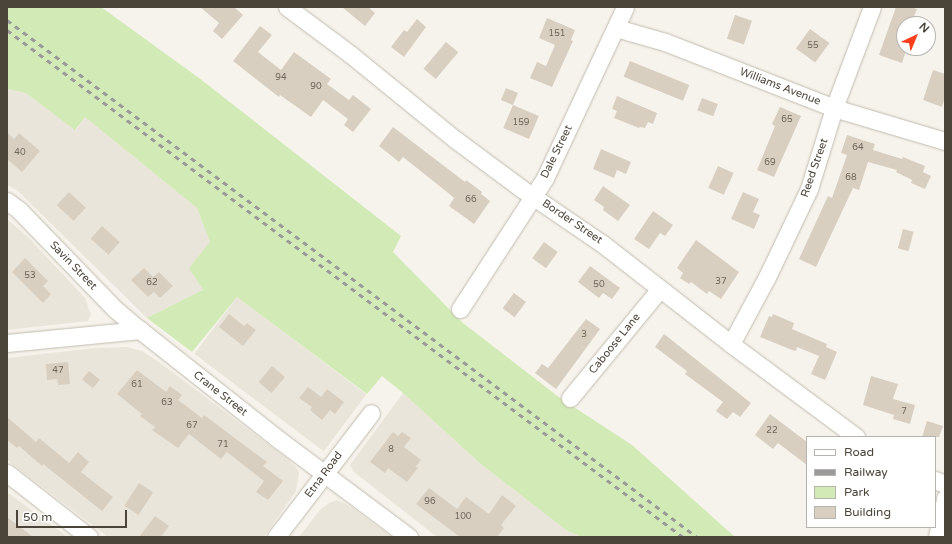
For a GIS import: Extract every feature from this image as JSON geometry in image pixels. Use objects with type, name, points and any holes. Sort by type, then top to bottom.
[{"type":"street","name":"Border Street","points":[[287,7],[350,54],[456,140],[604,245],[731,344],[855,436]]},
{"type":"street","name":"Dale Street","points":[[460,309],[544,178],[625,7]]},
{"type":"street","name":"Reed Street","points":[[731,344],[767,277],[809,189],[834,108],[872,7]]},
{"type":"street","name":"Williams Avenue","points":[[616,28],[665,42],[834,108],[945,141]]},
{"type":"street","name":"Savin Street","points":[[7,202],[19,210],[116,310],[140,330]]},
{"type":"street","name":"Caboose Lane","points":[[570,398],[660,289]]},
{"type":"street","points":[[7,344],[140,330]]},
{"type":"street","name":"Crane Street","points":[[140,330],[325,474],[409,537]]},
{"type":"street","name":"Etna Road","points":[[276,537],[371,413]]},
{"type":"street","points":[[7,473],[89,537]]},
{"type":"street","points":[[937,537],[945,498]]},
{"type":"shaded area","points":[[7,89],[26,93],[76,130],[85,117],[197,208],[210,242],[203,290],[147,318],[18,191],[7,185]]},
{"type":"shaded area","points":[[7,219],[29,238],[85,298],[91,315],[88,321],[7,330]]},
{"type":"shaded area","points":[[237,297],[366,394],[324,451],[194,354]]},
{"type":"shaded area","points":[[127,347],[142,351],[159,362],[296,467],[299,472],[296,491],[264,537],[108,537],[7,460],[7,358],[95,348]]},
{"type":"shaded area","points":[[403,393],[482,465],[566,530],[582,537],[437,537],[354,472],[350,465]]},
{"type":"shaded area","points":[[7,492],[68,537],[7,537]]},
{"type":"shaded area","points":[[337,500],[348,505],[392,537],[299,537],[320,510],[329,503]]},
{"type":"green space","points":[[7,7],[101,7],[199,78],[401,236],[393,252],[463,323],[560,398],[632,445],[735,537],[582,537],[566,530],[482,465],[403,393],[382,376],[367,394],[237,297],[192,352],[147,318],[203,290],[189,268],[210,242],[197,208],[85,117],[75,130],[26,93],[7,89]]},
{"type":"building","points":[[200,7],[234,7],[243,15],[222,39],[213,31],[219,23]]},
{"type":"building","points":[[342,7],[368,7],[375,13],[365,26]]},
{"type":"building","points":[[896,7],[910,7],[917,9],[914,16],[896,16],[896,56],[904,56],[902,63],[879,55]]},
{"type":"building","points":[[735,15],[752,21],[744,44],[727,39]]},
{"type":"building","points":[[547,18],[575,30],[571,40],[573,41],[552,87],[530,78],[537,62],[546,66],[555,45],[539,38]]},
{"type":"building","points":[[417,19],[426,27],[404,57],[391,47],[404,30],[407,32]]},
{"type":"building","points":[[260,26],[272,35],[258,52],[281,70],[294,52],[331,79],[327,84],[349,100],[353,95],[371,109],[353,132],[344,125],[348,119],[323,100],[311,117],[280,95],[279,97],[233,61]]},
{"type":"building","points":[[810,29],[829,43],[815,63],[796,48]]},
{"type":"building","points":[[446,42],[458,52],[436,79],[424,69]]},
{"type":"building","points":[[630,61],[689,85],[683,101],[624,77]]},
{"type":"building","points":[[933,70],[945,74],[945,97],[942,107],[923,100]]},
{"type":"building","points":[[506,88],[518,93],[513,105],[501,100]]},
{"type":"building","points":[[617,96],[657,113],[653,124],[648,122],[645,128],[639,128],[614,118],[617,111],[612,109]]},
{"type":"building","points":[[702,98],[718,104],[713,116],[697,110]]},
{"type":"building","points":[[513,105],[539,116],[529,139],[503,128]]},
{"type":"building","points":[[780,107],[801,116],[774,177],[757,170],[775,126],[772,124]]},
{"type":"building","points":[[393,127],[465,182],[466,180],[482,192],[481,194],[490,201],[474,224],[449,206],[454,198],[447,192],[403,157],[399,162],[379,146]]},
{"type":"building","points":[[7,132],[14,139],[19,133],[40,151],[22,172],[7,159]]},
{"type":"building","points":[[847,135],[875,144],[873,150],[902,159],[903,157],[925,166],[923,172],[931,176],[925,189],[911,183],[912,180],[896,172],[897,170],[868,162],[859,190],[853,188],[816,267],[799,259],[828,196],[832,198],[847,155],[841,153]]},
{"type":"building","points":[[601,149],[631,162],[626,174],[617,170],[614,178],[593,169]]},
{"type":"building","points":[[718,166],[734,173],[724,195],[708,188]]},
{"type":"building","points":[[603,186],[630,205],[618,221],[603,210],[604,207],[594,200]]},
{"type":"building","points":[[69,192],[86,208],[74,221],[57,205]]},
{"type":"building","points":[[743,192],[759,199],[753,212],[760,215],[754,229],[731,219]]},
{"type":"building","points":[[653,211],[673,225],[665,236],[660,233],[649,249],[634,239]]},
{"type":"building","points":[[102,226],[120,242],[108,255],[91,239]]},
{"type":"building","points":[[903,229],[914,232],[908,251],[898,248]]},
{"type":"building","points":[[696,240],[739,272],[721,299],[709,291],[707,294],[691,282],[689,284],[680,278],[683,273],[677,268]]},
{"type":"building","points":[[544,242],[558,252],[546,268],[532,258]]},
{"type":"building","points":[[25,258],[48,281],[43,286],[51,294],[43,303],[12,272]]},
{"type":"building","points":[[590,266],[620,288],[612,299],[603,293],[599,298],[578,282]]},
{"type":"building","points":[[144,268],[153,277],[159,272],[173,286],[160,298],[154,292],[148,297],[131,280]]},
{"type":"building","points":[[514,293],[526,302],[515,317],[503,308]]},
{"type":"building","points":[[229,314],[244,326],[247,323],[256,330],[243,346],[219,327]]},
{"type":"building","points":[[773,314],[794,323],[792,329],[827,344],[826,347],[837,352],[825,380],[811,374],[819,356],[797,347],[796,351],[792,350],[760,337],[769,316],[772,317]]},
{"type":"building","points":[[586,319],[600,329],[556,389],[535,373],[542,364],[548,368]]},
{"type":"building","points":[[664,334],[751,403],[740,417],[733,412],[727,419],[716,411],[723,402],[685,374],[687,371],[655,347]]},
{"type":"building","points":[[68,362],[70,384],[58,385],[57,379],[47,380],[46,364]]},
{"type":"building","points":[[272,366],[285,377],[272,393],[259,382]]},
{"type":"building","points":[[137,370],[166,392],[170,386],[182,395],[178,400],[202,418],[204,415],[267,462],[263,466],[283,481],[268,500],[256,492],[264,481],[227,452],[221,459],[189,434],[178,448],[152,430],[155,427],[140,416],[142,414],[117,394]]},
{"type":"building","points":[[89,371],[100,380],[93,388],[82,380]]},
{"type":"building","points":[[871,376],[898,384],[893,399],[915,405],[910,424],[893,419],[894,415],[863,405]]},
{"type":"building","points":[[308,387],[321,397],[327,389],[344,402],[335,414],[330,410],[322,420],[310,410],[312,407],[299,398]]},
{"type":"building","points":[[770,414],[806,441],[806,464],[778,443],[773,449],[755,435]]},
{"type":"building","points":[[7,417],[36,442],[39,438],[69,463],[78,452],[89,462],[81,472],[113,497],[102,511],[43,464],[42,466],[19,446],[17,448],[7,440]]},
{"type":"building","points":[[927,421],[943,426],[939,437],[922,436]]},
{"type":"building","points":[[393,432],[398,436],[402,432],[411,438],[404,447],[421,460],[416,466],[418,468],[407,482],[388,468],[385,473],[370,462]]},
{"type":"building","points":[[139,483],[153,492],[139,515],[124,506]]},
{"type":"building","points":[[429,488],[457,509],[466,497],[489,514],[502,495],[516,506],[501,525],[504,528],[497,537],[460,537],[416,504]]},
{"type":"building","points":[[155,516],[169,526],[161,537],[139,537]]},
{"type":"building","points":[[7,517],[33,537],[7,537]]},
{"type":"railway","points":[[7,20],[697,537]]},
{"type":"railway","points":[[7,30],[683,537]]}]
